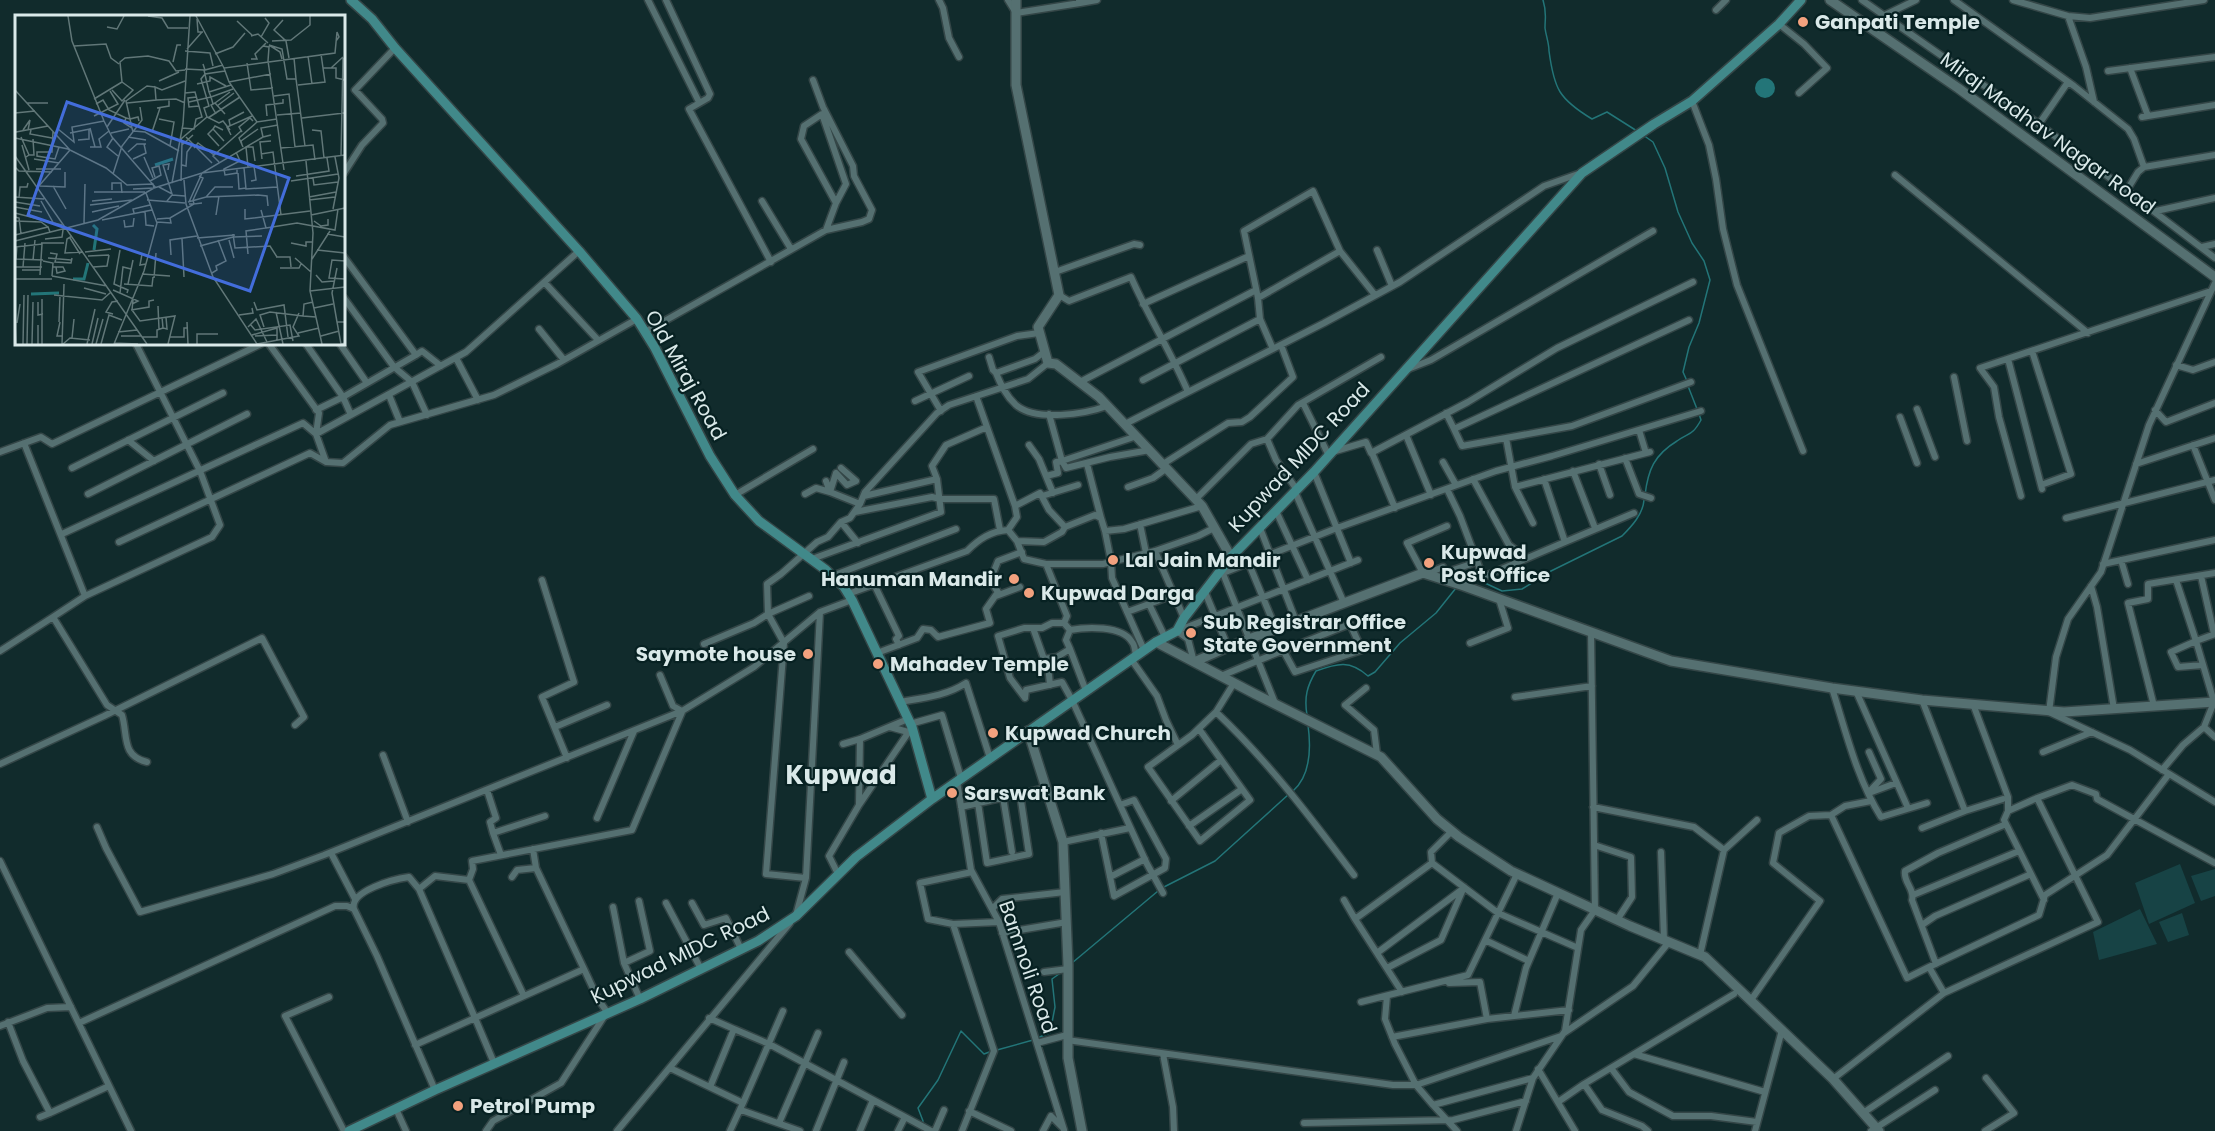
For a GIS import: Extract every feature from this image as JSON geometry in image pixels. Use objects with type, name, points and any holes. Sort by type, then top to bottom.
[{"type":"main road","name":"Old Miraj Road","points":[[351,0],[372,19],[395,48],[579,251],[637,319],[656,348],[710,456],[735,495],[759,521],[832,576],[850,597],[910,725],[932,799]]},
{"type":"main road","name":"Kupwad MIDC Road","points":[[349,1131],[435,1090],[640,999],[758,941],[796,916],[856,857],[932,799],[1160,639],[1177,631],[1184,618],[1222,572],[1231,557],[1314,472],[1582,173],[1692,101],[1779,24],[1801,0]]},
{"type":"street","points":[[648,0],[699,102]]},
{"type":"street","points":[[666,0],[710,94],[708,98],[689,109],[771,262]]},
{"type":"street","points":[[939,0],[943,8],[949,38],[959,57]]},
{"type":"street","points":[[1008,0],[1016,13]]},
{"type":"street","points":[[1016,0],[1016,85],[1059,294],[1038,327],[1048,363]]},
{"type":"street","points":[[1016,13],[1097,0]]},
{"type":"street","points":[[1716,10],[1726,0]]},
{"type":"street","name":"Miraj Madhav Nagar Road","points":[[1830,0],[1958,88],[2215,277]]},
{"type":"street","points":[[1862,0],[2039,124],[2215,258]]},
{"type":"street","points":[[1885,15],[1916,0]]},
{"type":"street","points":[[1954,0],[2095,102],[2128,129],[2144,167]]},
{"type":"street","points":[[2013,0],[2068,16],[2090,18],[2204,0]]},
{"type":"street","points":[[2068,16],[2086,67],[2095,102]]},
{"type":"street","points":[[1779,24],[1804,44],[1827,68],[1799,93]]},
{"type":"street","points":[[345,171],[362,145],[383,123],[382,119],[355,90],[395,48]]},
{"type":"street","points":[[2108,71],[2215,57]]},
{"type":"street","points":[[2130,68],[2145,116],[2215,105]]},
{"type":"street","points":[[645,332],[826,230],[869,219],[872,210],[854,176],[853,166],[823,107],[813,80]]},
{"type":"street","points":[[2039,124],[2068,82]]},
{"type":"street","points":[[1692,101],[1709,146],[1737,285],[1803,451]]},
{"type":"street","points":[[826,230],[846,184],[822,114],[804,126],[801,139],[836,203]]},
{"type":"street","points":[[2127,190],[2144,167],[2215,155]]},
{"type":"street","points":[[1125,423],[1376,295],[1544,186],[1582,173]]},
{"type":"street","points":[[1895,175],[2088,333]]},
{"type":"street","points":[[1273,349],[1260,319],[1244,231],[1313,191],[1341,251],[1376,295]]},
{"type":"street","points":[[2156,211],[2215,198]]},
{"type":"street","points":[[762,201],[791,249]]},
{"type":"street","points":[[1404,370],[1431,360],[1653,231]]},
{"type":"street","points":[[1055,272],[1134,244],[1140,245]]},
{"type":"street","points":[[2202,248],[2215,244]]},
{"type":"street","points":[[1377,250],[1392,286]]},
{"type":"street","points":[[316,434],[466,352],[579,251]]},
{"type":"street","points":[[1258,298],[1341,251]]},
{"type":"street","points":[[1143,304],[1249,256]]},
{"type":"street","points":[[345,258],[416,355]]},
{"type":"street","points":[[1059,294],[1069,301],[1131,277],[1143,304],[1176,363],[1188,392]]},
{"type":"street","points":[[1372,453],[1446,414],[1557,348],[1693,282]]},
{"type":"street","points":[[545,283],[598,340]]},
{"type":"street","points":[[2049,712],[2056,657],[2068,619],[2103,564],[2156,410],[2215,283]]},
{"type":"street","points":[[1080,382],[1256,290]]},
{"type":"street","points":[[2021,496],[1999,417],[1994,387],[1980,368],[2211,291]]},
{"type":"street","points":[[345,299],[394,367],[412,382],[427,414]]},
{"type":"street","points":[[119,542],[310,453],[326,462],[343,464],[390,425],[494,395],[564,360],[637,319]]},
{"type":"street","points":[[1143,380],[1260,319]]},
{"type":"street","points":[[1455,429],[1689,321]]},
{"type":"street","points":[[539,329],[564,360]]},
{"type":"street","points":[[941,411],[918,372],[1017,336],[1039,333]]},
{"type":"street","points":[[0,651],[85,596],[212,537],[220,525],[200,471],[136,345]]},
{"type":"street","points":[[0,452],[41,437],[52,444],[259,345]]},
{"type":"street","points":[[269,345],[319,413],[316,434],[326,462]]},
{"type":"street","points":[[307,345],[343,397],[351,415]]},
{"type":"street","points":[[341,345],[367,383]]},
{"type":"street","points":[[1128,487],[1153,478],[1165,466],[1228,423],[1242,422],[1293,377],[1281,345]]},
{"type":"street","points":[[316,410],[422,351],[441,366]]},
{"type":"street","points":[[2008,359],[2041,488],[2071,474],[2032,351]]},
{"type":"street","points":[[996,373],[1035,359],[1044,352]]},
{"type":"street","points":[[989,357],[1002,387],[1019,407],[1034,413],[1073,414],[1107,406]]},
{"type":"street","points":[[1105,531],[1124,529],[1199,502],[1251,444],[1267,439],[1302,403],[1381,357]]},
{"type":"street","points":[[456,358],[478,400]]},
{"type":"street","points":[[2176,365],[2193,370],[2215,362]]},
{"type":"street","points":[[808,557],[818,542],[828,537],[841,522],[850,518],[864,496],[941,411],[949,405],[1028,379],[1048,363],[1056,364],[1080,382],[1125,423],[1199,502],[1231,557]]},
{"type":"street","points":[[915,401],[969,376]]},
{"type":"street","points":[[1954,378],[1967,441]]},
{"type":"street","points":[[1446,414],[1462,446],[1572,426],[1691,382]]},
{"type":"street","points":[[72,468],[223,393]]},
{"type":"street","points":[[389,394],[400,422]]},
{"type":"street","points":[[976,396],[1015,506],[1017,518],[1008,530]]},
{"type":"street","points":[[1302,403],[1330,454],[1366,442],[1395,508]]},
{"type":"street","points":[[2156,410],[2166,422],[2215,403]]},
{"type":"street","points":[[1917,409],[1935,458]]},
{"type":"street","points":[[1275,704],[1222,572],[1249,564],[1337,528],[1473,479],[1701,411]]},
{"type":"street","points":[[88,494],[247,414]]},
{"type":"street","points":[[1049,414],[1066,468],[1150,450]]},
{"type":"street","points":[[1900,417],[1917,463]]},
{"type":"street","points":[[62,534],[303,423],[316,434]]},
{"type":"street","points":[[806,878],[766,874],[784,643],[768,614],[767,584],[808,557],[858,543],[940,512],[937,478],[932,466],[946,445],[987,427]]},
{"type":"street","points":[[1515,487],[1648,452],[1638,430]]},
{"type":"street","points":[[1406,435],[1431,495]]},
{"type":"street","points":[[1046,476],[1058,473],[1056,462],[1137,436]]},
{"type":"street","points":[[1506,438],[1515,487],[1533,523]]},
{"type":"street","points":[[2136,464],[2215,438]]},
{"type":"street","points":[[1267,439],[1275,460],[1296,491],[1344,603]]},
{"type":"street","points":[[128,440],[154,461]]},
{"type":"street","points":[[24,443],[85,596]]},
{"type":"street","points":[[1029,445],[1039,459],[1053,493]]},
{"type":"street","points":[[2193,445],[2212,481],[2215,500]]},
{"type":"street","points":[[735,495],[813,449]]},
{"type":"street","points":[[1624,458],[1639,494],[1651,498]]},
{"type":"street","points":[[1443,462],[1456,485]]},
{"type":"street","points":[[1087,464],[1105,531],[1112,578],[1127,612],[1137,655]]},
{"type":"street","points":[[1599,464],[1610,495]]},
{"type":"street","points":[[830,492],[856,481],[842,468]]},
{"type":"street","points":[[1573,471],[1594,528]]},
{"type":"street","points":[[1314,472],[1351,563]]},
{"type":"street","points":[[830,492],[836,473],[847,485]]},
{"type":"street","points":[[864,496],[937,478]]},
{"type":"street","points":[[1473,479],[1509,545],[1527,558]]},
{"type":"street","points":[[1544,479],[1565,542]]},
{"type":"street","points":[[826,481],[830,492]]},
{"type":"street","points":[[2066,518],[2212,481]]},
{"type":"street","points":[[1042,496],[1078,485]]},
{"type":"street","points":[[805,494],[816,488],[860,504]]},
{"type":"street","points":[[1447,489],[1483,576],[1634,513]]},
{"type":"street","points":[[1015,506],[1040,493],[1049,510],[1065,527]]},
{"type":"street","points":[[855,512],[932,497],[994,500],[1000,530]]},
{"type":"street","points":[[1276,511],[1308,580]]},
{"type":"street","points":[[1017,541],[1044,542],[1062,532],[1065,527],[1095,515],[1101,518]]},
{"type":"street","points":[[841,522],[858,543]]},
{"type":"street","points":[[1140,524],[1146,553]]},
{"type":"street","points":[[1448,525],[1407,543],[1424,573],[1671,661],[1832,688],[1922,700],[1973,703],[2049,712],[2215,702]]},
{"type":"street","points":[[1008,530],[1017,541],[1024,559],[1046,564],[1103,564],[1155,551],[1214,528]]},
{"type":"street","points":[[1260,528],[1296,621]]},
{"type":"street","points":[[832,576],[956,529]]},
{"type":"street","points":[[97,827],[140,912],[273,874],[331,853],[682,711],[754,667],[820,612],[874,584],[967,550],[980,538],[1000,530],[1008,530]]},
{"type":"street","points":[[2103,564],[2215,540]]},
{"type":"street","points":[[1449,581],[1450,571],[1471,564],[1465,550]]},
{"type":"street","points":[[1155,551],[1184,618]]},
{"type":"street","points":[[1022,552],[998,561],[990,581],[998,592],[986,609],[990,623],[998,636],[1010,678],[1025,698],[1026,690],[1062,682],[1163,893]]},
{"type":"street","points":[[1177,631],[1358,560]]},
{"type":"street","points":[[2121,560],[2128,584]]},
{"type":"street","points":[[1046,564],[1068,616],[1064,622]]},
{"type":"street","points":[[1249,564],[1276,628]]},
{"type":"street","points":[[1194,662],[1228,646],[1443,567]]},
{"type":"street","points":[[2154,706],[2128,603],[2148,599],[2148,584],[2215,573]]},
{"type":"street","points":[[2201,576],[2215,634],[2171,652],[2174,663],[2178,667],[2203,665]]},
{"type":"street","points":[[542,580],[574,682],[542,697],[567,758]]},
{"type":"street","points":[[2162,770],[2204,727],[2215,702],[2176,580]]},
{"type":"street","points":[[874,584],[899,636],[896,639],[899,645]]},
{"type":"street","points":[[2091,586],[2097,607],[2114,709]]},
{"type":"street","points":[[996,596],[1020,587]]},
{"type":"street","points":[[1205,592],[1228,646]]},
{"type":"street","points":[[1127,612],[1173,595]]},
{"type":"street","points":[[704,645],[809,596]]},
{"type":"street","points":[[1470,643],[1508,628],[1499,598]]},
{"type":"street","points":[[1149,604],[1160,639],[1194,662],[1377,754],[1419,796],[1437,819],[1517,874],[1617,920],[1706,957],[1833,1079],[1875,1130],[1935,1090]]},
{"type":"street","points":[[617,1131],[796,916],[806,878],[820,612]]},
{"type":"street","points":[[53,617],[107,705],[122,715],[130,752],[137,760],[147,762]]},
{"type":"street","points":[[998,636],[1024,628],[1042,628],[1052,623],[1064,622]]},
{"type":"street","points":[[1064,622],[1070,630]]},
{"type":"street","points":[[877,653],[917,638],[923,629],[932,630],[938,637],[990,623]]},
{"type":"street","points":[[1221,676],[1258,660],[1283,650],[1350,624],[1362,650],[1295,672],[1283,650]]},
{"type":"street","points":[[1070,630],[1085,627],[1121,632],[1132,642],[1178,745]]},
{"type":"street","points":[[1033,628],[1044,659],[1057,657]]},
{"type":"street","points":[[1070,630],[1066,640],[1086,691]]},
{"type":"street","points":[[1177,631],[1188,639],[1194,662]]},
{"type":"street","points":[[1517,1131],[1533,1078],[1563,1035],[1581,930],[1595,910],[1591,632]]},
{"type":"street","points":[[0,764],[262,638],[304,717],[295,725]]},
{"type":"street","points":[[1050,685],[1048,665],[1070,649]]},
{"type":"street","points":[[660,675],[673,706],[682,711]]},
{"type":"street","points":[[900,702],[955,691],[966,683],[990,758]]},
{"type":"street","points":[[1198,729],[1250,801],[1200,841],[1148,767],[1198,729],[1216,712],[1234,683]]},
{"type":"street","points":[[1515,697],[1592,686]]},
{"type":"street","points":[[1366,688],[1345,705],[1374,730],[1377,754]]},
{"type":"street","points":[[1832,688],[1853,754],[1871,801],[1881,817],[1928,803]]},
{"type":"street","points":[[1855,690],[1908,808]]},
{"type":"street","points":[[1922,700],[1965,811]]},
{"type":"street","points":[[1973,703],[2008,797],[2008,811],[2004,820],[2044,900]]},
{"type":"street","points":[[555,727],[607,705]]},
{"type":"street","points":[[524,996],[469,880],[473,869],[472,861],[632,830],[682,711]]},
{"type":"street","points":[[1216,712],[1247,741],[1291,793],[1354,875]]},
{"type":"street","points":[[2049,712],[2130,750],[2215,802]]},
{"type":"street","name":"Bamnoli Road","points":[[910,725],[942,715],[959,780],[972,872],[999,922],[1065,1130]]},
{"type":"street","points":[[843,744],[889,727],[910,725]]},
{"type":"street","points":[[889,727],[910,725]]},
{"type":"street","points":[[838,874],[829,856],[910,725]]},
{"type":"street","points":[[2204,727],[2215,737]]},
{"type":"street","points":[[597,818],[634,731]]},
{"type":"street","points":[[1028,731],[1063,842],[1067,922],[1068,1058],[1082,1131]]},
{"type":"street","points":[[2043,752],[2092,732]]},
{"type":"street","points":[[859,805],[860,739]]},
{"type":"street","points":[[1869,752],[1881,779],[1869,793]]},
{"type":"street","points":[[383,755],[408,822]]},
{"type":"street","points":[[1171,801],[1221,760]]},
{"type":"street","points":[[1831,815],[1907,978],[2039,915],[2045,895],[2107,855],[2169,774]]},
{"type":"street","points":[[1869,793],[1896,783]]},
{"type":"street","points":[[2008,811],[2072,785],[2096,794],[2097,799],[2215,863]]},
{"type":"street","points":[[961,807],[1046,788]]},
{"type":"street","points":[[1189,826],[1242,789]]},
{"type":"street","points":[[487,790],[496,818],[490,822],[501,855]]},
{"type":"street","points":[[978,803],[987,863],[1014,858],[1029,854],[1020,794]]},
{"type":"street","points":[[1004,797],[1012,852]]},
{"type":"street","points":[[1833,1079],[1944,993],[2098,922],[2037,798]]},
{"type":"street","points":[[1922,828],[2003,799]]},
{"type":"street","points":[[1101,833],[1114,896],[1165,868],[1166,859],[1134,800],[1120,805]]},
{"type":"street","points":[[1751,1000],[1820,900],[1773,863],[1779,833],[1809,816],[1831,815],[1845,806],[1871,801]]},
{"type":"street","points":[[1593,807],[1694,827],[1724,850]]},
{"type":"street","points":[[493,833],[546,816]]},
{"type":"street","points":[[1700,955],[1724,850],[1757,820]]},
{"type":"street","points":[[1944,993],[1912,900],[1913,895],[1905,879],[1905,871],[1938,853],[2006,824]]},
{"type":"street","points":[[1063,842],[1130,828]]},
{"type":"street","points":[[1452,831],[1431,852],[1432,863],[1498,913],[1578,948]]},
{"type":"street","points":[[1594,844],[1632,857],[1632,897],[1617,920]]},
{"type":"street","points":[[486,1131],[494,1121],[561,1083],[607,1012],[598,999],[536,868],[533,849]]},
{"type":"street","points":[[1913,895],[2019,850]]},
{"type":"street","points":[[1037,1043],[1067,1038],[1163,1054],[1393,1085],[1416,1085],[1563,1035],[1633,986],[1666,941],[1661,852]]},
{"type":"street","points":[[331,853],[355,899]]},
{"type":"street","points":[[1110,877],[1145,859]]},
{"type":"street","points":[[0,861],[131,1131]]},
{"type":"street","points":[[1355,919],[1432,863]]},
{"type":"street","points":[[512,877],[517,870],[536,868]]},
{"type":"street","points":[[972,872],[920,883],[927,919],[953,924],[999,922]]},
{"type":"street","points":[[1361,1002],[1468,975],[1517,874]]},
{"type":"street","points":[[1922,925],[1935,916],[2031,874]]},
{"type":"street","points":[[419,889],[435,876],[469,880]]},
{"type":"street","points":[[435,1090],[352,904],[355,899],[372,889],[409,877],[419,889],[494,1064]]},
{"type":"street","points":[[1377,953],[1464,887]]},
{"type":"street","points":[[1387,968],[1441,940],[1464,887]]},
{"type":"street","points":[[992,909],[1002,899],[1065,892]]},
{"type":"street","points":[[1514,1016],[1529,961],[1558,893]]},
{"type":"street","points":[[1344,900],[1402,992]]},
{"type":"street","points":[[624,963],[650,951],[639,901]]},
{"type":"street","points":[[666,903],[692,948],[701,969]]},
{"type":"street","points":[[692,903],[704,925],[726,918],[741,949]]},
{"type":"street","points":[[79,1023],[335,906],[347,906],[354,909]]},
{"type":"street","points":[[613,907],[624,963],[640,999]]},
{"type":"street","points":[[1002,933],[1067,922]]},
{"type":"street","points":[[953,924],[994,1050],[962,1131]]},
{"type":"street","points":[[1485,940],[1529,961]]},
{"type":"street","points":[[849,952],[902,1015]]},
{"type":"street","points":[[414,1045],[584,969]]},
{"type":"street","points":[[1044,972],[1068,969]]},
{"type":"street","points":[[1432,984],[1480,982],[1487,1019]]},
{"type":"street","points":[[1558,1102],[1734,994]]},
{"type":"street","points":[[1387,996],[1385,1019],[1416,1085],[1457,1131]]},
{"type":"street","points":[[329,997],[285,1016],[344,1131]]},
{"type":"street","points":[[0,1026],[47,1008],[71,1007]]},
{"type":"street","points":[[1392,1037],[1487,1019],[1569,1010]]},
{"type":"street","points":[[729,1131],[783,1011]]},
{"type":"street","points":[[709,1018],[769,1044],[933,1131],[944,1110]]},
{"type":"street","points":[[8,1022],[23,1061],[50,1113]]},
{"type":"street","points":[[710,1087],[734,1029]]},
{"type":"street","points":[[1755,1131],[1782,1030]]},
{"type":"street","points":[[779,1123],[818,1033]]},
{"type":"street","points":[[1163,1054],[1173,1107],[1174,1131]]},
{"type":"street","points":[[1634,1054],[1765,1092]]},
{"type":"street","points":[[1863,1113],[1948,1056]]},
{"type":"street","points":[[816,1131],[844,1062]]},
{"type":"street","points":[[670,1068],[710,1087],[742,1106],[800,1131]]},
{"type":"street","points":[[1611,1068],[1629,1092],[1672,1116],[1712,1116],[1757,1122]]},
{"type":"street","points":[[1538,1069],[1575,1131]]},
{"type":"street","points":[[1432,1105],[1533,1078]]},
{"type":"street","points":[[1985,1131],[2014,1113],[1986,1078]]},
{"type":"street","points":[[1584,1084],[1602,1110],[1642,1126],[1648,1131]]},
{"type":"street","points":[[40,1117],[109,1086]]},
{"type":"street","points":[[860,1131],[873,1100]]},
{"type":"street","points":[[1304,1123],[1447,1120],[1526,1101]]},
{"type":"street","points":[[396,1108],[406,1131]]},
{"type":"street","points":[[969,1111],[1011,1131]]},
{"type":"street","points":[[1043,1131],[1051,1116],[1065,1130]]},
{"type":"street","points":[[898,1131],[905,1117]]},
{"type":"street","points":[[1407,1121],[1408,1131]]},
{"type":"street","points":[[1368,1122],[1369,1131]]},
{"type":"shaded area","points":[[1765,78],[1772,81],[1775,88],[1772,95],[1765,98],[1758,95],[1755,88],[1758,81]]},
{"type":"shaded area","points":[[2180,864],[2195,903],[2149,924],[2135,883]]},
{"type":"shaded area","points":[[2215,869],[2215,896],[2201,901],[2191,876]]},
{"type":"shaded area","points":[[2140,909],[2157,944],[2099,960],[2093,932]]},
{"type":"shaded area","points":[[2182,913],[2189,935],[2168,942],[2159,922]]},
{"type":"waterway","points":[[1543,0],[1553,75],[1565,99],[1592,119],[1607,112],[1637,131]]},
{"type":"waterway","points":[[1643,135],[1653,142],[1665,168],[1678,212],[1692,243],[1704,261],[1710,280],[1683,372],[1687,381]]},
{"type":"waterway","points":[[1688,386],[1697,409]]},
{"type":"waterway","points":[[1645,495],[1650,471],[1654,464],[1669,446],[1693,431],[1701,420],[1699,414]]},
{"type":"waterway","points":[[1464,581],[1470,576],[1502,591],[1522,589],[1551,571],[1622,536],[1639,515],[1644,500]]},
{"type":"waterway","points":[[1307,715],[1307,692],[1316,671],[1344,664],[1355,667],[1368,676],[1375,672],[1400,643],[1436,613],[1456,588]]},
{"type":"waterway","points":[[1293,791],[1306,769],[1309,751],[1308,725]]},
{"type":"waterway","points":[[1162,888],[1215,861],[1289,794]]},
{"type":"waterway","points":[[1072,963],[1158,891]]},
{"type":"waterway","points":[[1037,1038],[1050,1033],[1055,1007],[1052,979],[1059,974]]},
{"type":"waterway","points":[[922,1125],[923,1121],[918,1108],[938,1080],[961,1031],[984,1054],[992,1051]]},
{"type":"waterway","points":[[997,1050],[1033,1040]]},
{"type":"place","name":"Ganpati Temple","points":[[1803,22]]},
{"type":"place","name":"Lal Jain Mandir","points":[[1113,560]]},
{"type":"place","name":"Kupwad Post Office","points":[[1429,563]]},
{"type":"place","name":"Hanuman Mandir","points":[[1014,579]]},
{"type":"place","name":"Kupwad Darga","points":[[1029,593]]},
{"type":"place","name":"Sub Registrar Office State Government","points":[[1191,633]]},
{"type":"place","name":"Saymote house","points":[[808,654]]},
{"type":"place","name":"Mahadev Temple","points":[[878,664]]},
{"type":"place","name":"Kupwad Church","points":[[993,733]]},
{"type":"place","name":"Sarswat Bank","points":[[952,793]]},
{"type":"place","name":"Petrol Pump","points":[[458,1106]]},
{"type":"district","name":"Kupwad","points":[[841,775]]}]
